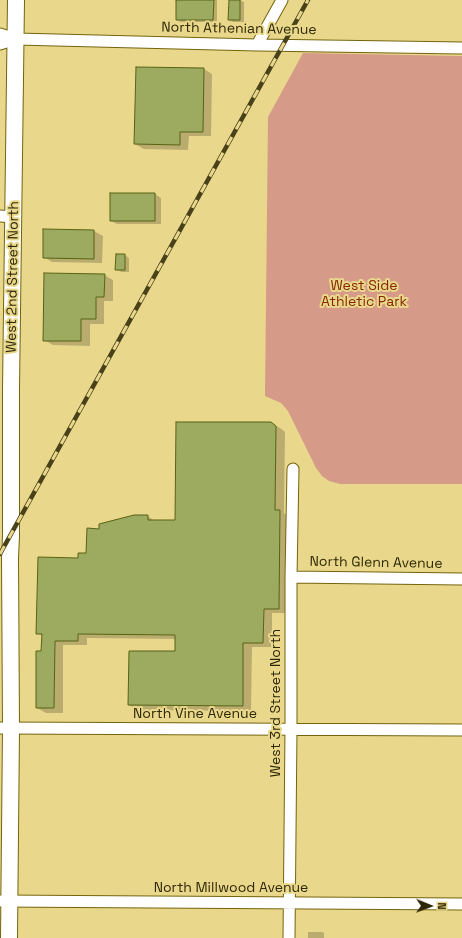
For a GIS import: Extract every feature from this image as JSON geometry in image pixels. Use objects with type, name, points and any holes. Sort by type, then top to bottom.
[{"type":"street","name":"West 2nd Street North","points":[[9,938],[5,901],[5,558],[11,536],[6,389],[7,216],[16,39],[16,0]]},
{"type":"street","points":[[257,45],[282,0]]},
{"type":"street","points":[[0,34],[16,39]]},
{"type":"street","points":[[0,44],[16,39]]},
{"type":"street","name":"North Athenian Avenue","points":[[16,39],[462,48]]},
{"type":"street","name":"West 3rd Street North","points":[[289,938],[293,469]]},
{"type":"street","name":"North Glenn Avenue","points":[[291,577],[462,579]]},
{"type":"street","name":"North Vine Avenue","points":[[5,728],[462,730]]},
{"type":"street","name":"North Millwood Avenue","points":[[5,901],[462,904]]},
{"type":"green space","name":"West Side Athletic Park","points":[[303,53],[462,56],[462,484],[340,484],[329,481],[322,476],[316,468],[288,411],[281,403],[265,396],[268,117]]},
{"type":"building","points":[[176,0],[214,0],[213,20],[176,20]]},
{"type":"building","points":[[229,0],[240,0],[240,20],[228,20]]},
{"type":"building","points":[[136,67],[204,68],[203,132],[180,132],[180,145],[134,144]]},
{"type":"building","points":[[110,193],[155,193],[155,221],[110,221]]},
{"type":"building","points":[[43,229],[94,230],[94,259],[43,258]]},
{"type":"building","points":[[116,254],[125,254],[125,270],[115,270]]},
{"type":"building","points":[[44,273],[105,274],[104,297],[96,297],[96,319],[81,319],[81,341],[43,341]]},
{"type":"building","points":[[176,422],[271,422],[276,426],[275,510],[280,510],[279,609],[264,609],[263,643],[243,643],[243,706],[128,705],[129,651],[175,651],[175,635],[78,634],[78,641],[55,641],[54,708],[36,708],[36,651],[41,651],[42,634],[36,634],[38,557],[78,558],[78,553],[86,553],[87,528],[99,529],[99,524],[134,515],[148,515],[148,520],[175,520]]},
{"type":"railway","points":[[0,554],[308,0]]}]
